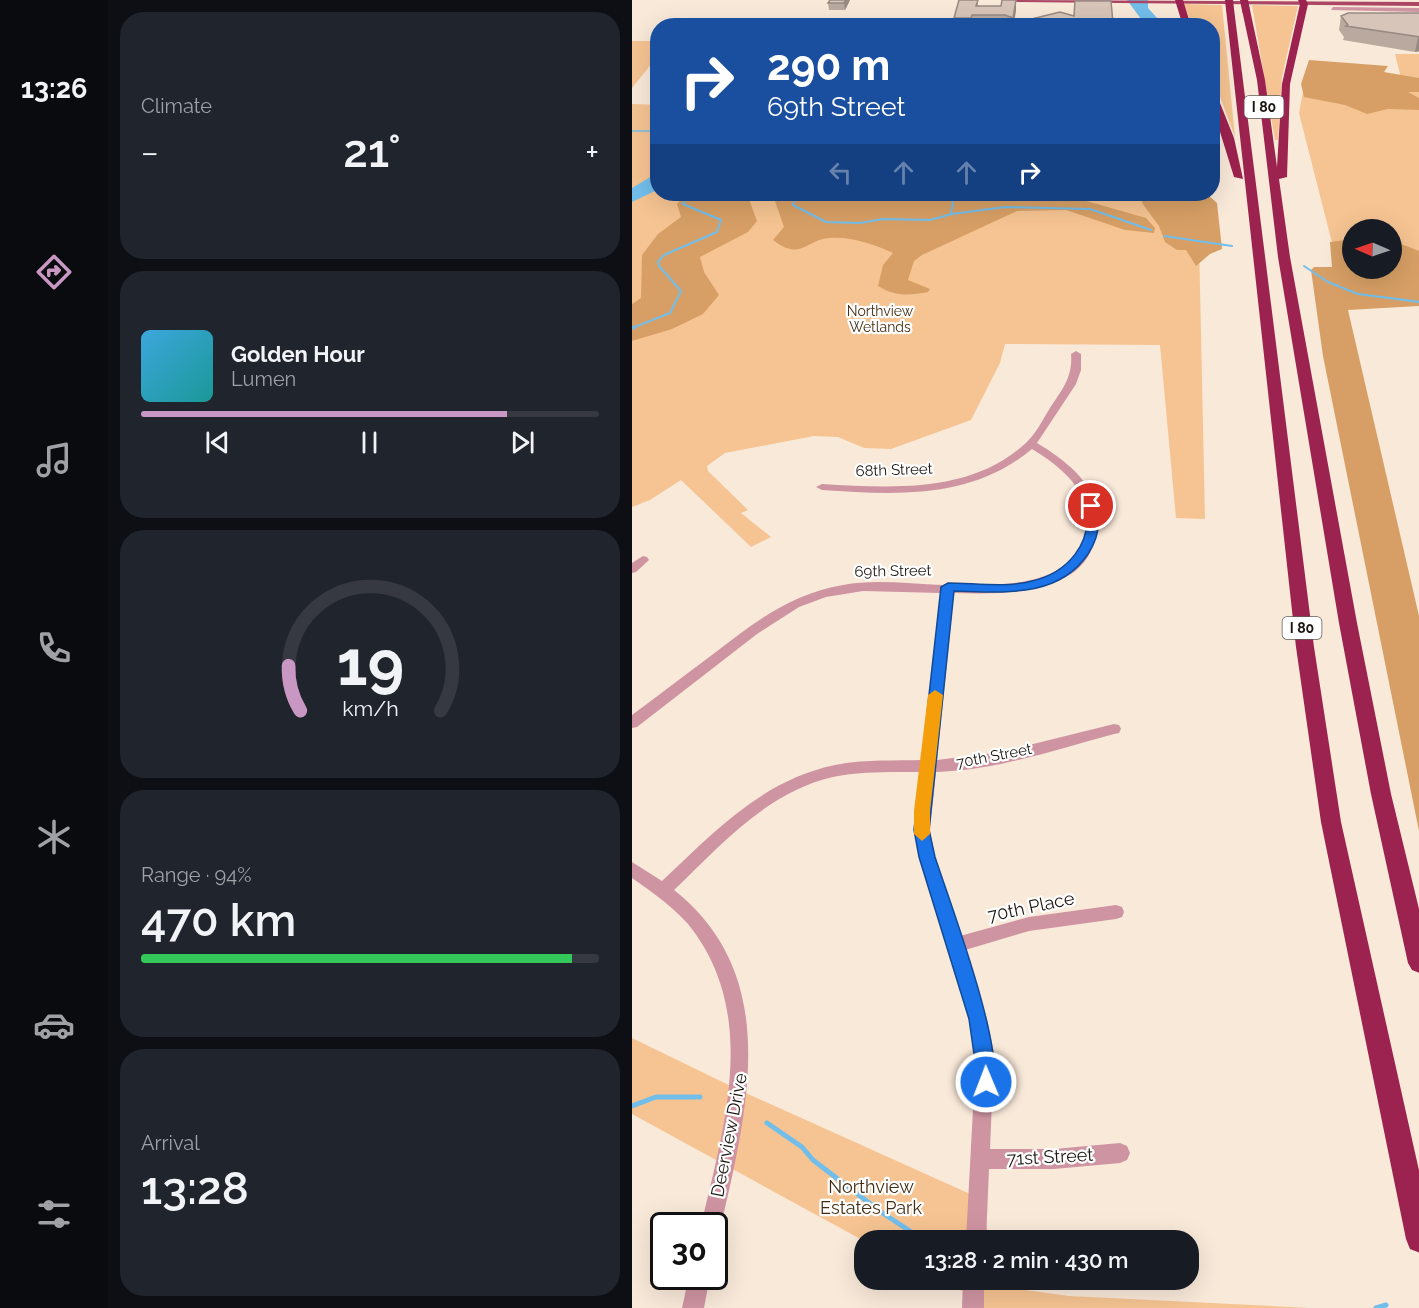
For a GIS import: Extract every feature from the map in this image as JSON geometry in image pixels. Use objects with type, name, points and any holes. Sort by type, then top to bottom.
[{"type":"highway","points":[[1180,2],[1185,18]]},
{"type":"highway","points":[[1276,205],[1281,191],[1286,84],[1303,2]]},
{"type":"highway","name":"I 80","points":[[1237,5],[1261,80],[1276,205],[1348,623],[1381,794],[1420,963]]},
{"type":"highway","name":"I 80","points":[[1237,5],[1257,249],[1305,647],[1331,822],[1420,1239]]},
{"type":"highway","points":[[1220,114],[1229,138],[1257,249]]},
{"type":"main road","points":[[1018,0],[1158,3],[1420,2]]},
{"type":"main road","points":[[1385,0],[1420,2]]},
{"type":"street","points":[[1333,9],[1420,10]]},
{"type":"street","name":"68th Street","points":[[822,487],[900,490],[949,484],[1000,466],[1031,444],[1079,371],[1076,354]]},
{"type":"street","name":"69th Street","points":[[632,723],[769,618],[803,600],[861,587],[1006,588],[1036,585],[1071,568],[1088,545],[1094,520],[1085,494],[1066,469],[1031,444]]},
{"type":"street","points":[[632,569],[643,560]]},
{"type":"street","points":[[948,587],[927,765],[922,830],[927,857],[978,1019],[985,1053],[977,1230]]},
{"type":"street","name":"70th Street","points":[[662,891],[758,806],[792,785],[837,769],[862,765],[927,765],[985,761],[1114,729]]},
{"type":"street","name":"Deerview Drive","points":[[632,869],[694,919],[708,937],[731,983],[738,1011],[742,1069],[714,1212]]},
{"type":"street","name":"70th Place","points":[[955,945],[1029,924],[1116,912]]},
{"type":"street","name":"71st Street","points":[[981,1159],[1054,1159],[1120,1153]]},
{"type":"street","points":[[693,1308],[697,1290]]},
{"type":"street","points":[[973,1308],[974,1290]]},
{"type":"green space","points":[[1184,4],[1222,5],[1235,137],[1220,97],[1220,18],[1189,18]]},
{"type":"green space","points":[[1252,5],[1298,6],[1282,77],[1278,140],[1275,140]]},
{"type":"green space","points":[[632,41],[650,41],[650,66],[632,88]]},
{"type":"green space","points":[[1395,54],[1419,54],[1419,299],[1346,298],[1299,113],[1305,81],[1402,82]]},
{"type":"green space","name":"Northview Wetlands","points":[[632,104],[650,105],[650,201],[1198,201],[1205,519],[1176,518],[1160,345],[1005,344],[1000,363],[971,420],[891,449],[864,448],[838,437],[814,436],[725,453],[707,466],[708,471],[748,510],[741,513],[771,537],[751,547],[681,480],[650,500],[632,507]]},
{"type":"green space","name":"Northview Estates Park","points":[[632,1038],[739,1090],[979,1198],[987,1230],[854,1230],[854,1236],[632,1114]]},
{"type":"green space","points":[[961,1290],[1026,1290],[1069,1296],[1310,1308],[973,1308],[973,1296]]},
{"type":"shaded area","points":[[1309,60],[1388,66],[1384,72],[1419,78],[1419,92],[1408,92],[1419,98],[1419,110],[1388,109],[1367,114],[1345,105],[1304,97],[1301,84]]},
{"type":"shaded area","points":[[680,201],[751,201],[757,221],[748,232],[700,257],[704,272],[719,295],[703,314],[672,329],[632,341],[632,304],[641,298],[642,255],[658,234],[681,217],[677,204]]},
{"type":"shaded area","points":[[775,201],[1086,201],[1146,218],[1155,228],[1154,233],[1125,230],[1066,210],[1017,211],[922,255],[914,261],[908,280],[930,289],[928,292],[902,294],[890,292],[878,286],[883,265],[893,253],[862,241],[845,238],[821,239],[803,248],[790,249],[773,240],[784,227]]},
{"type":"shaded area","points":[[1142,201],[1215,201],[1217,203],[1222,249],[1210,254],[1196,266],[1186,250],[1177,250],[1165,242],[1159,226]]},
{"type":"shaded area","points":[[1342,240],[1342,279],[1402,279],[1402,244],[1419,251],[1419,306],[1348,310],[1419,616],[1419,831],[1323,356],[1311,270],[1314,267],[1332,267],[1330,242]]},
{"type":"water","points":[[1127,0],[1148,0],[1148,8],[1157,18],[1140,18]]},
{"type":"water","points":[[650,177],[650,193],[632,202],[632,188]]},
{"type":"building","points":[[830,0],[846,0],[844,3],[828,3]]},
{"type":"building","points":[[959,0],[978,0],[976,6],[1001,6],[1002,0],[1016,0],[1013,18],[1005,15],[972,15],[971,18],[954,18]]},
{"type":"building","points":[[1075,1],[1111,1],[1113,18],[1035,18],[1060,12],[1074,16]]},
{"type":"building","points":[[1348,13],[1420,13],[1420,37],[1346,26],[1348,25],[1341,16]]},
{"type":"waterway","points":[[632,131],[650,131]]},
{"type":"waterway","points":[[632,328],[670,313],[681,291],[659,266],[658,262],[664,255],[717,232],[721,220],[683,204],[684,201]]},
{"type":"waterway","points":[[794,201],[793,205],[826,222],[860,223],[883,219],[930,220],[952,214],[1005,207],[1090,209],[1151,230]]},
{"type":"waterway","points":[[951,213],[953,201]]},
{"type":"waterway","points":[[1164,236],[1232,246]]},
{"type":"waterway","points":[[1304,266],[1328,282],[1358,294],[1420,302]]},
{"type":"waterway","points":[[632,1106],[656,1097],[700,1097]]},
{"type":"waterway","points":[[767,1123],[802,1147],[813,1160],[881,1212],[908,1230]]},
{"type":"waterway","points":[[1376,1308],[1386,1305]]},
{"type":"slow traffic","points":[[922,834],[922,811],[935,695]]},
{"type":"route","points":[[986,1082],[985,1053],[978,1019],[927,857],[922,830],[922,811],[948,587],[1021,588],[1050,581],[1061,575],[1078,561],[1088,545],[1094,520],[1091,506]]}]
